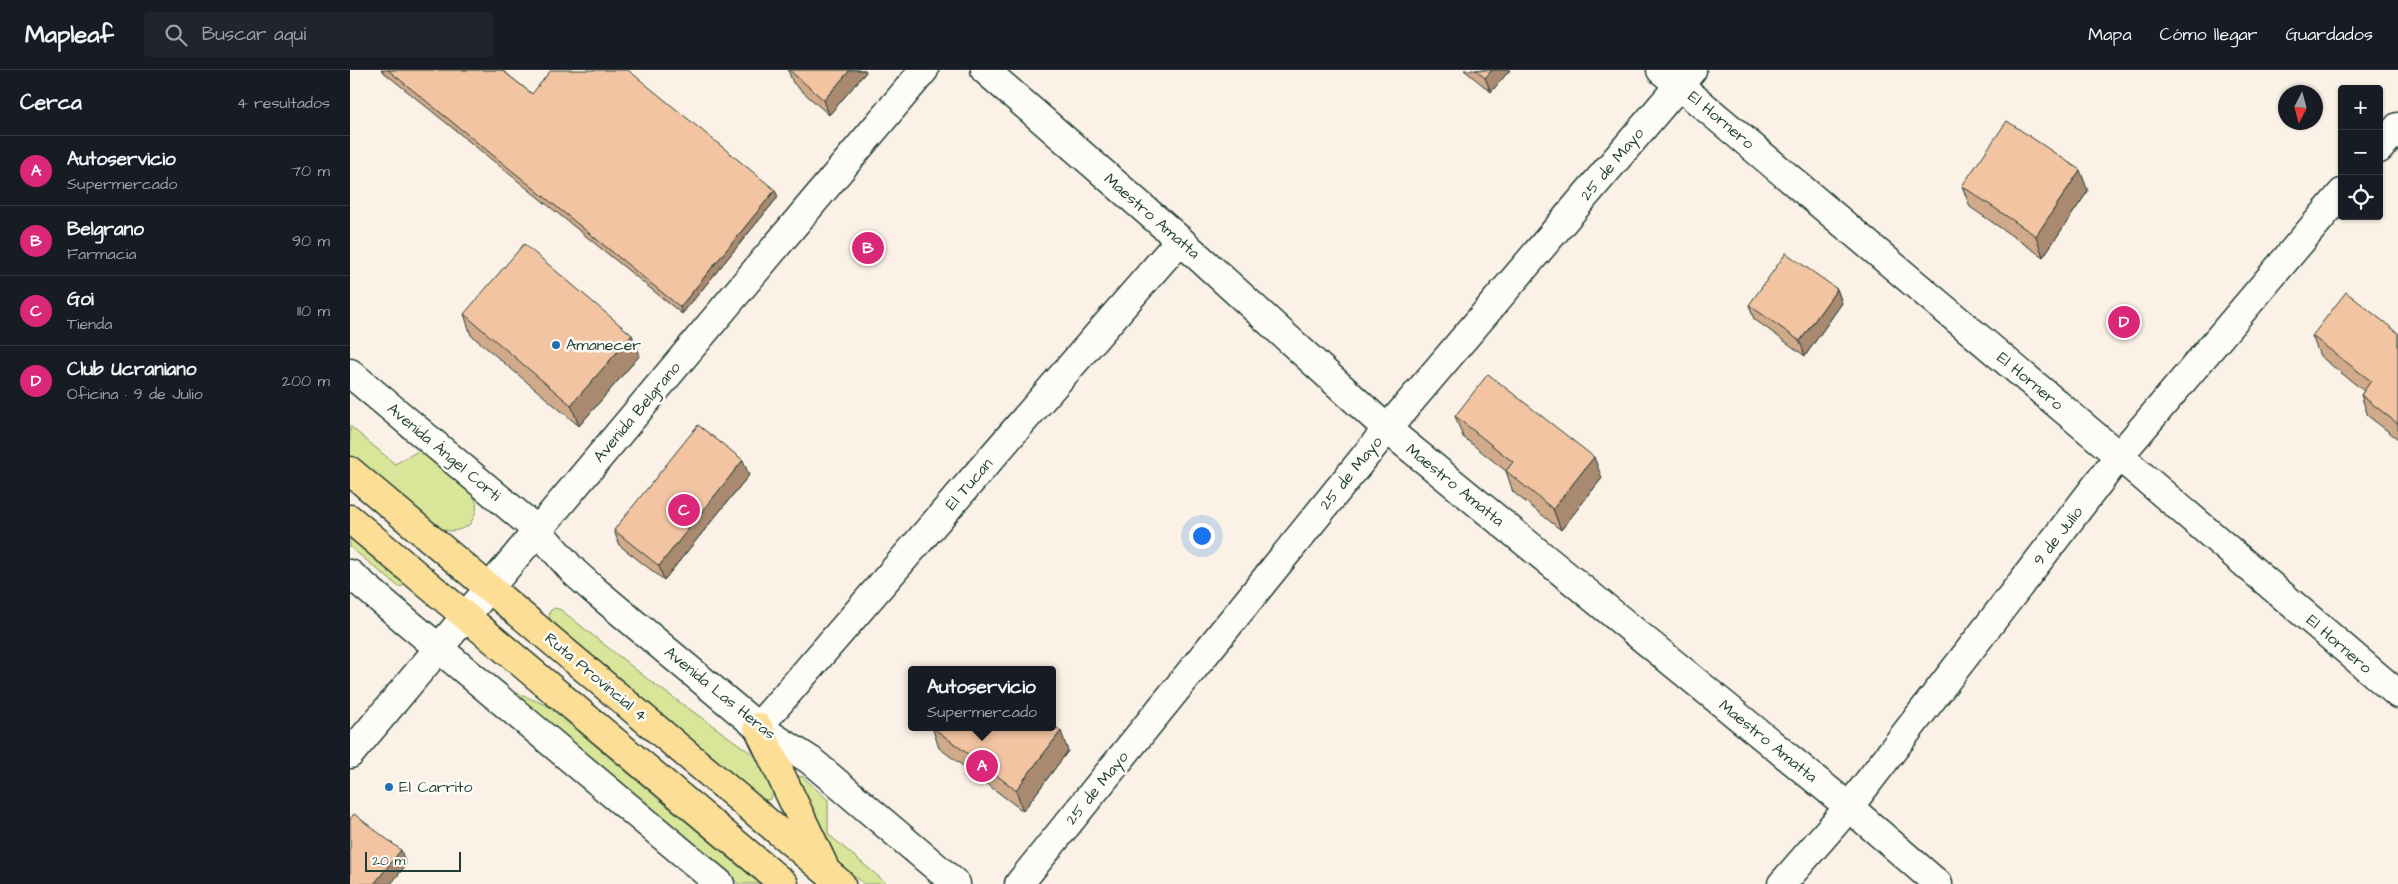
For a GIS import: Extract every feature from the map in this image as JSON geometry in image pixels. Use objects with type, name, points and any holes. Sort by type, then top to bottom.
[{"type":"main road","name":"Ruta Provincial 4","points":[[350,471],[834,878]]},
{"type":"main road","points":[[350,519],[784,884]]},
{"type":"main road","points":[[758,727],[834,878]]},
{"type":"street","name":"Avenida Belgrano","points":[[350,754],[924,70]]},
{"type":"street","name":"Maestro Amatta","points":[[985,70],[1180,240],[1387,429],[1848,807],[1938,884]]},
{"type":"street","name":"25 de Mayo","points":[[1019,884],[1387,429],[1677,75]]},
{"type":"street","name":"El Hornero","points":[[1677,75],[2398,694]]},
{"type":"street","points":[[2383,144],[2398,127]]},
{"type":"street","name":"9 de Julio","points":[[1782,884],[1848,807],[2119,456],[2338,198]]},
{"type":"street","name":"El Tucan","points":[[758,727],[1180,240]]},
{"type":"street","name":"Avenida Ángel Corti","points":[[350,373],[538,531]]},
{"type":"street","name":"Avenida Las Heras","points":[[538,531],[580,578],[758,727],[810,760],[956,884]]},
{"type":"street","points":[[350,574],[720,884]]},
{"type":"green space","points":[[350,426],[395,464],[420,450],[452,474],[468,489],[476,502],[476,511],[470,524],[452,531],[447,531],[433,525],[350,456]]},
{"type":"green space","points":[[350,537],[404,581],[403,586],[399,587],[350,547]]},
{"type":"green space","points":[[555,608],[561,610],[650,681],[758,758],[774,793],[769,800],[760,799],[551,621],[550,611]]},
{"type":"green space","points":[[515,692],[548,706],[760,884],[739,884],[513,696]]},
{"type":"green space","points":[[795,775],[803,777],[828,800],[828,834],[887,884],[864,884],[826,852]]},
{"type":"building","points":[[388,70],[502,70],[532,94],[551,70],[628,70],[775,190],[680,307]]},
{"type":"building","points":[[789,70],[850,70],[824,100]]},
{"type":"building","points":[[1476,70],[1492,70],[1485,78]]},
{"type":"building","points":[[2007,121],[2080,170],[2036,236],[1962,186]]},
{"type":"building","name":"Amanecer","points":[[524,244],[632,335],[571,405],[464,314]]},
{"type":"building","points":[[1786,253],[1837,289],[1800,341],[1749,305]]},
{"type":"building","points":[[2346,292],[2398,333],[2398,424],[2361,395],[2371,381],[2312,336]]},
{"type":"building","points":[[1488,374],[1594,457],[1553,509],[1506,471],[1513,462],[1455,416]]},
{"type":"building","points":[[698,425],[743,460],[659,566],[614,530]]},
{"type":"building","points":[[1056,727],[1061,731],[1016,790],[937,731],[1056,731]]},
{"type":"building","points":[[354,814],[401,850],[374,884],[350,884],[350,819]]},
{"type":"place","name":"Belgrano","points":[[868,248]]},
{"type":"place","name":"Club Ucraniano","points":[[2124,322]]},
{"type":"place","name":"Amanecer","points":[[556,345]]},
{"type":"place","name":"Goi","points":[[684,510]]},
{"type":"place","name":"Autoservicio","points":[[982,766]]},
{"type":"place","name":"El Carrito","points":[[389,787]]}]
